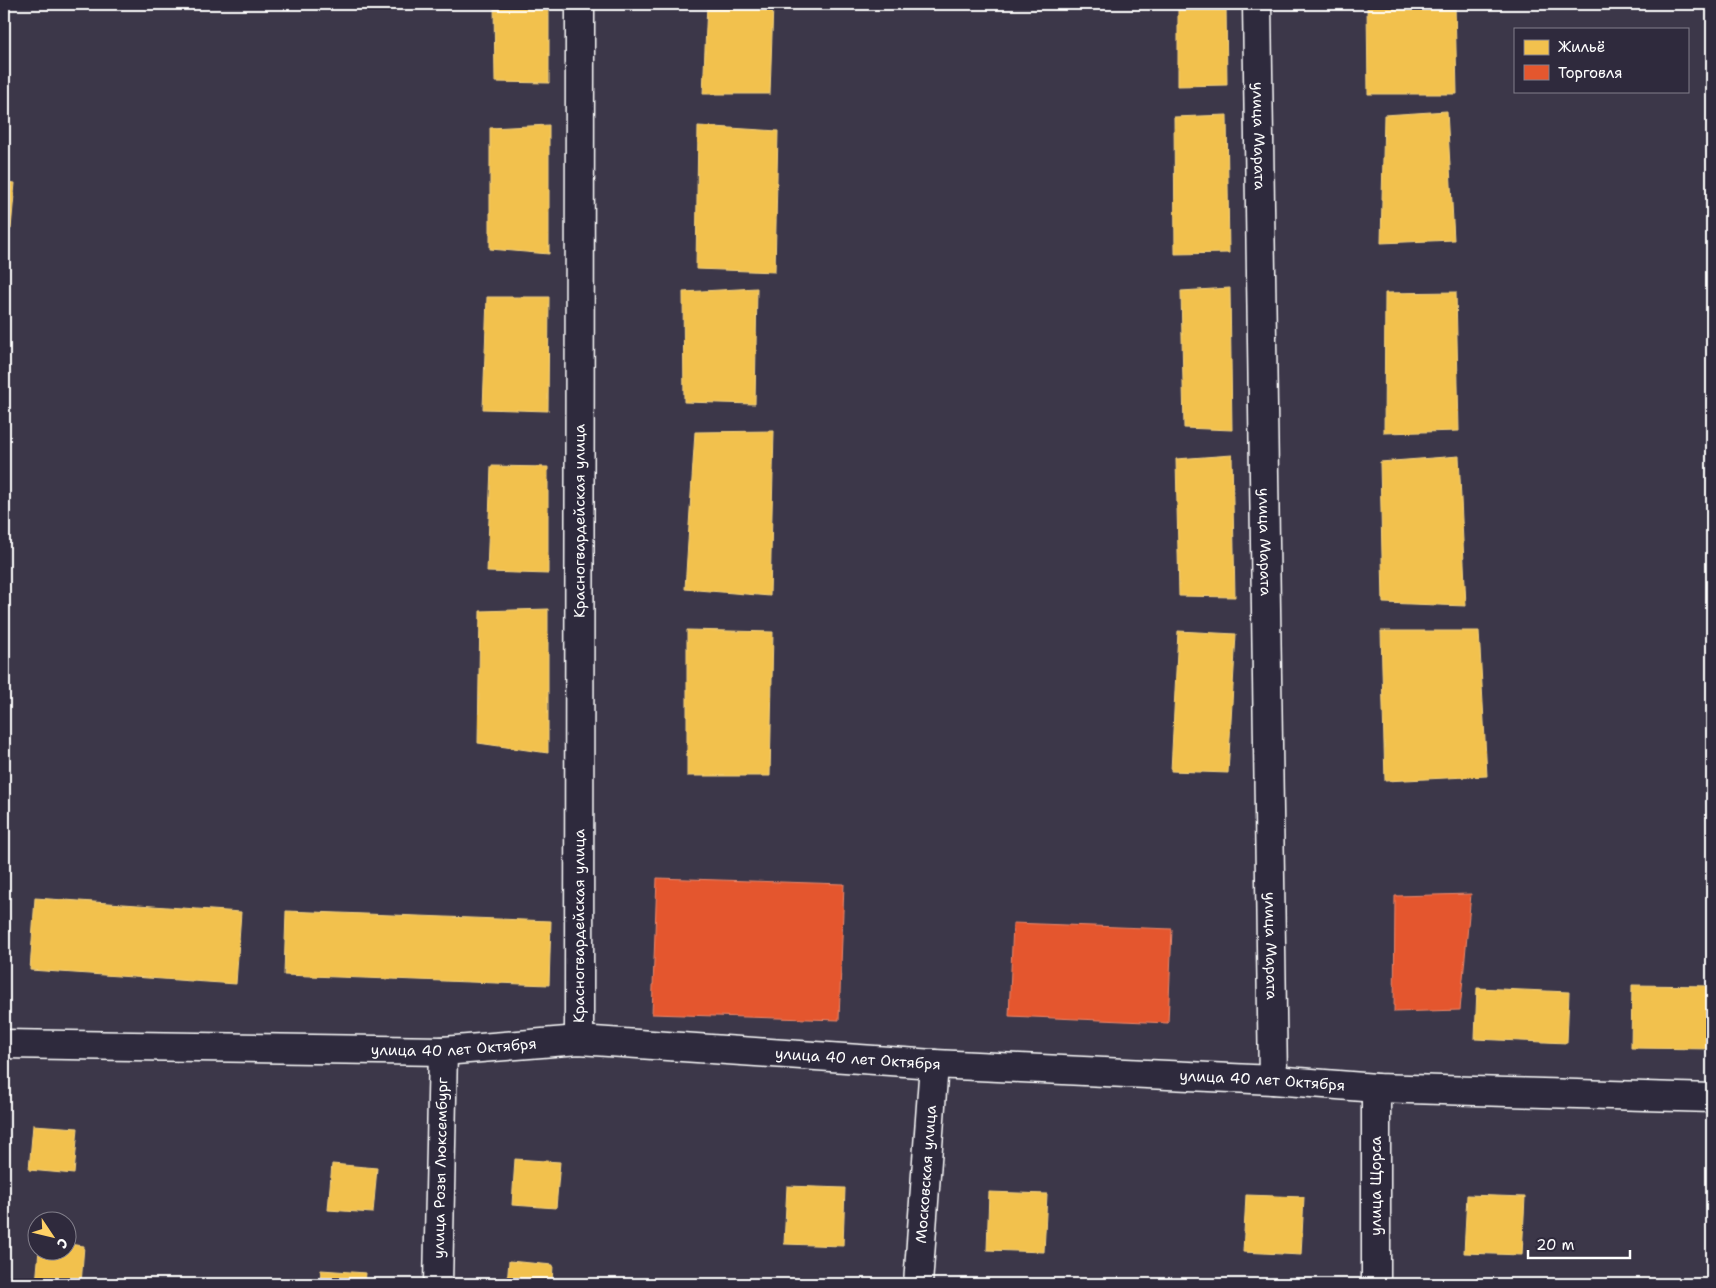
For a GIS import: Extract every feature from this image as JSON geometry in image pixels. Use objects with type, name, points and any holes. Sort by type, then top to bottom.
[{"type":"street","name":"Красногвардейская улица","points":[[579,1040],[580,4]]},
{"type":"street","name":"улица Марата","points":[[1257,4],[1273,1080]]},
{"type":"street","name":"улица 40 лет Октября","points":[[4,1044],[443,1051],[579,1040],[934,1064],[1273,1080],[1376,1088],[1712,1098]]},
{"type":"street","name":"улица Розы Люксембург","points":[[438,1284],[443,1051]]},
{"type":"street","name":"Московская улица","points":[[918,1284],[934,1064]]},
{"type":"street","name":"улица Щорса","points":[[1376,1088],[1376,1284]]},
{"type":"building: Жильё","points":[[494,4],[549,4],[549,83],[495,82]]},
{"type":"building: Жильё","points":[[707,4],[773,4],[770,94],[703,94]]},
{"type":"building: Жильё","points":[[1178,4],[1226,4],[1227,85],[1178,86]]},
{"type":"building: Жильё","points":[[1367,4],[1455,4],[1457,94],[1368,94]]},
{"type":"building: Жильё","points":[[1447,111],[1454,240],[1381,243],[1384,115]]},
{"type":"building: Жильё","points":[[1227,115],[1229,253],[1175,254],[1174,117]]},
{"type":"building: Жильё","points":[[549,125],[549,254],[490,249],[490,128]]},
{"type":"building: Жильё","points":[[698,126],[778,131],[775,272],[696,269]]},
{"type":"building: Жильё","points":[[4,182],[15,183],[11,229],[4,228]]},
{"type":"building: Жильё","points":[[757,288],[755,404],[684,402],[683,292]]},
{"type":"building: Жильё","points":[[1230,288],[1232,430],[1184,428],[1181,291]]},
{"type":"building: Жильё","points":[[1456,292],[1459,431],[1384,433],[1385,293]]},
{"type":"building: Жильё","points":[[487,297],[549,297],[548,411],[483,409]]},
{"type":"building: Жильё","points":[[774,431],[770,596],[685,589],[695,432]]},
{"type":"building: Жильё","points":[[1232,455],[1235,597],[1179,596],[1176,459]]},
{"type":"building: Жильё","points":[[1459,456],[1466,606],[1383,603],[1380,462]]},
{"type":"building: Жильё","points":[[491,466],[548,467],[548,574],[487,572]]},
{"type":"building: Жильё","points":[[548,609],[548,753],[478,743],[480,611]]},
{"type":"building: Жильё","points":[[687,630],[773,632],[770,776],[687,776]]},
{"type":"building: Жильё","points":[[1178,631],[1236,634],[1228,773],[1171,771]]},
{"type":"building: Жильё","points":[[1381,631],[1479,631],[1487,776],[1385,781]]},
{"type":"building: Жильё","points":[[35,898],[241,912],[236,984],[30,970]]},
{"type":"building: Жильё","points":[[286,911],[551,921],[549,985],[284,975]]},
{"type":"building: Жильё","points":[[1632,985],[1712,986],[1712,1049],[1631,1048]]},
{"type":"building: Жильё","points":[[1477,988],[1569,992],[1567,1043],[1475,1039]]},
{"type":"building: Жильё","points":[[33,1125],[78,1128],[74,1174],[29,1170]]},
{"type":"building: Жильё","points":[[515,1159],[560,1162],[556,1208],[512,1205]]},
{"type":"building: Жильё","points":[[332,1164],[377,1168],[373,1213],[328,1210]]},
{"type":"building: Жильё","points":[[787,1186],[845,1188],[843,1246],[784,1244]]},
{"type":"building: Жильё","points":[[989,1192],[1047,1194],[1044,1252],[987,1250]]},
{"type":"building: Жильё","points":[[1246,1195],[1304,1197],[1301,1255],[1243,1252]]},
{"type":"building: Жильё","points":[[1467,1195],[1525,1197],[1522,1255],[1464,1253]]},
{"type":"building: Жильё","points":[[78,1245],[84,1246],[81,1284],[36,1284],[38,1260],[78,1260]]},
{"type":"building: Жильё","points":[[509,1261],[553,1265],[552,1284],[507,1284]]},
{"type":"building: Жильё","points":[[321,1270],[366,1273],[365,1284],[320,1284]]},
{"type":"building: Торговля","points":[[657,878],[844,884],[839,1020],[652,1014]]},
{"type":"building: Торговля","points":[[1471,894],[1460,1010],[1394,1012],[1395,896]]},
{"type":"building: Торговля","points":[[1013,923],[1172,929],[1168,1023],[1009,1016]]}]
